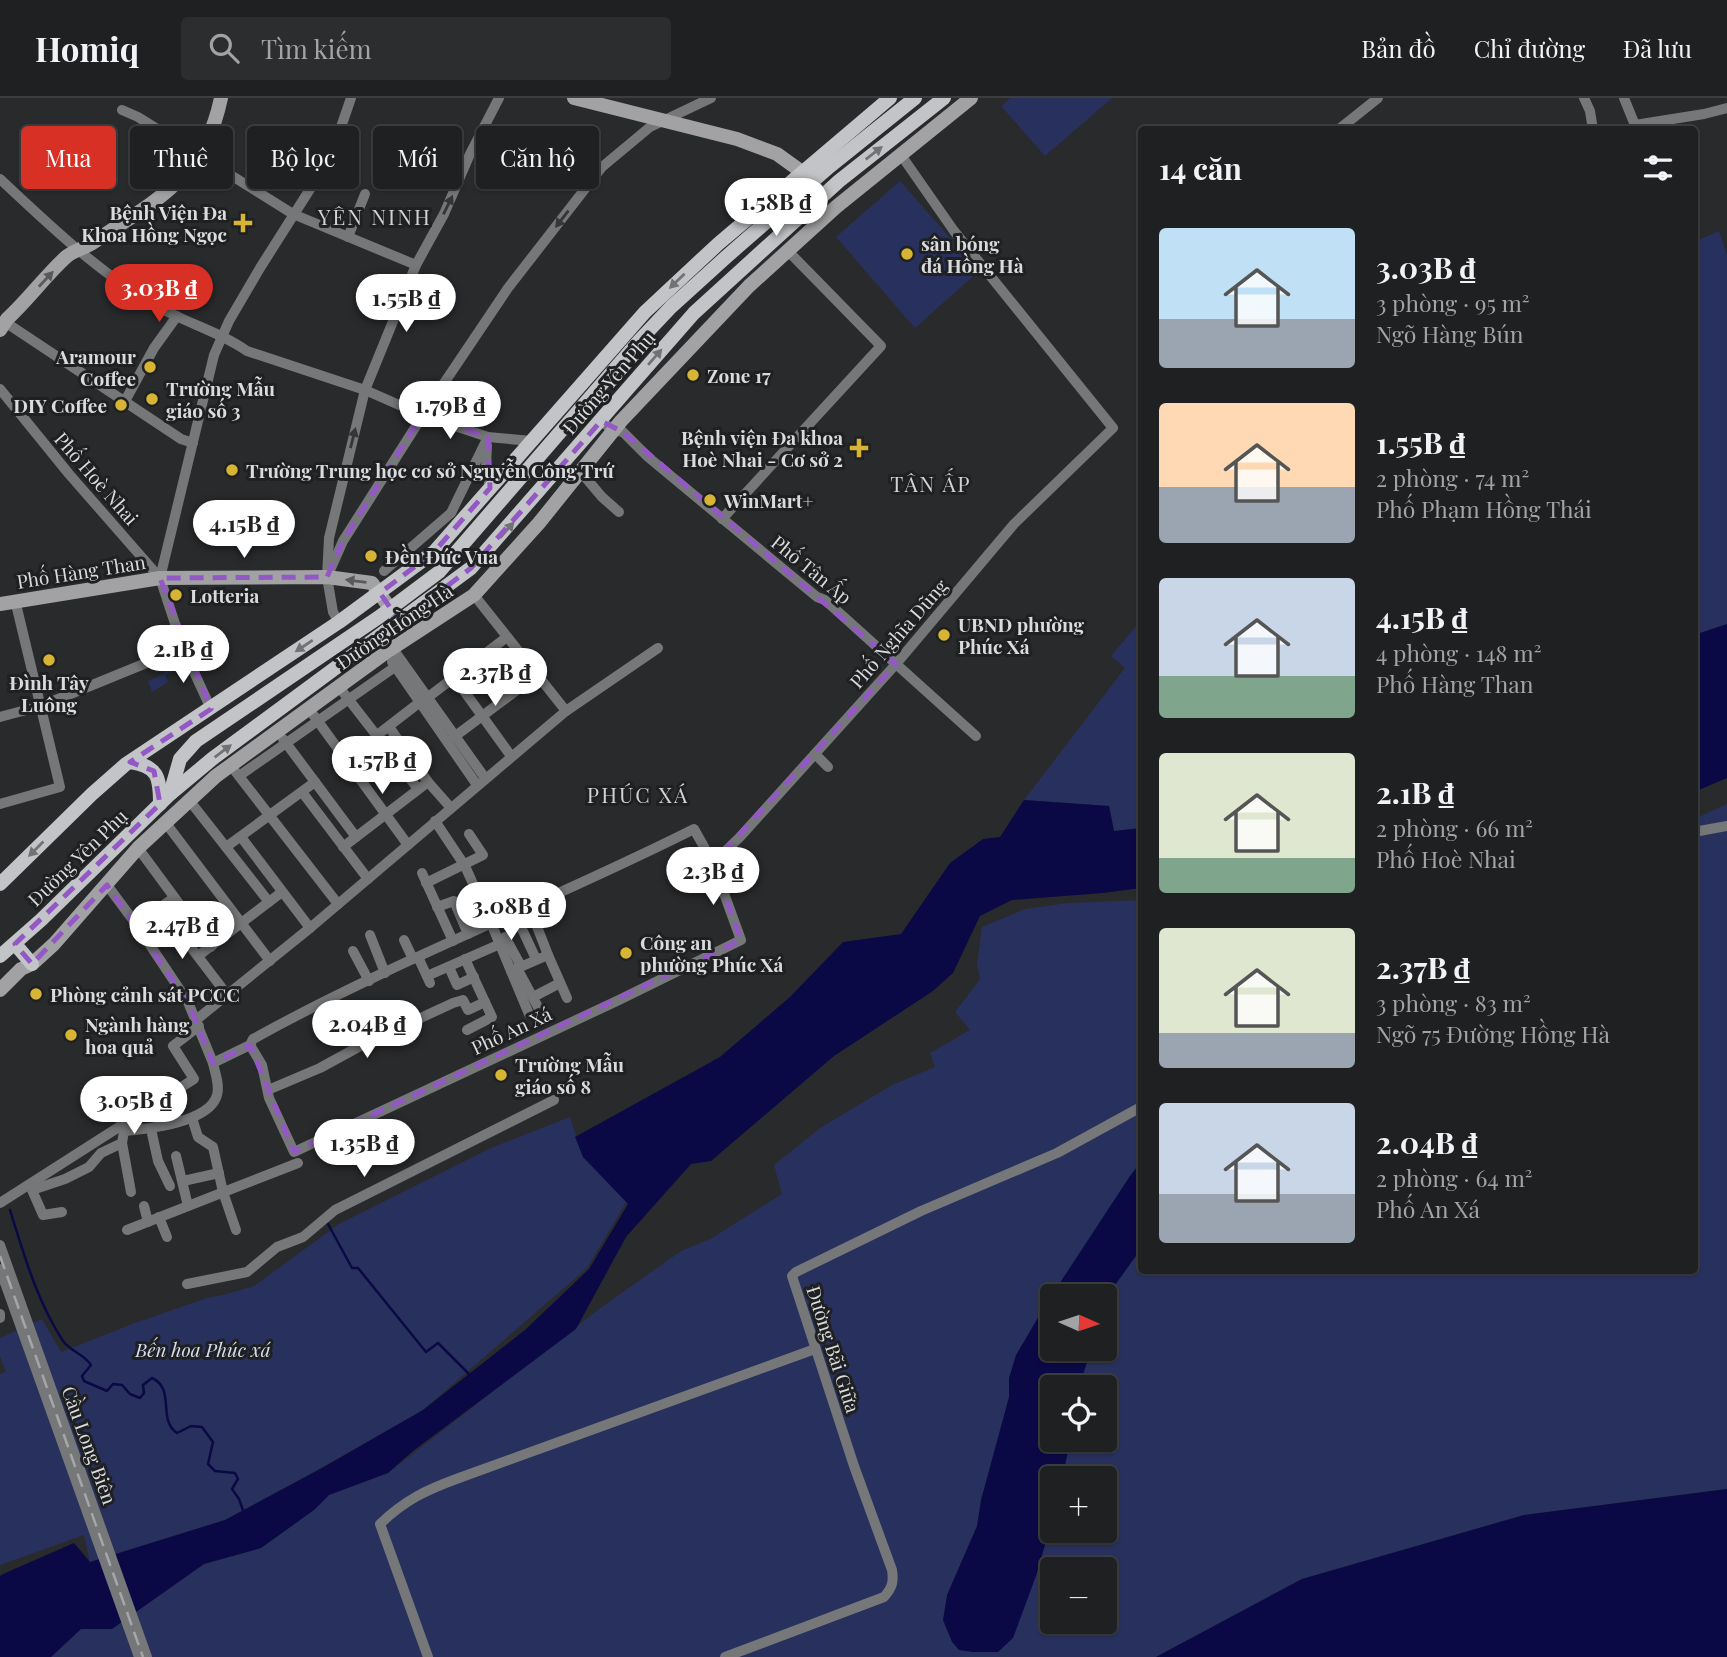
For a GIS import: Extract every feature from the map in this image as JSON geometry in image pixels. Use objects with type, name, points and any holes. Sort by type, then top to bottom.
[{"type":"main road","name":"Đường Yên Phụ","points":[[872,123],[890,98]]},
{"type":"main road","name":"Đường Yên Phụ","points":[[0,884],[92,794],[130,762],[339,622],[434,552],[646,312],[718,244],[807,177],[872,123],[915,98]]},
{"type":"main road","name":"Đường Yên Phụ","points":[[9,949],[165,799],[249,732],[471,568],[613,423],[694,313],[822,196],[944,98]]},
{"type":"main road","name":"Đường Yên Phụ","points":[[165,799],[180,759],[196,741],[391,608],[439,572],[638,342],[807,177]]},
{"type":"main road","name":"Đường Yên Phụ","points":[[152,748],[176,748],[196,741]]},
{"type":"main road","points":[[130,762],[145,765],[154,771],[165,799]]},
{"type":"main road","points":[[9,949],[32,964]]},
{"type":"street","points":[[213,126],[221,98]]},
{"type":"street","points":[[160,578],[214,355],[222,336],[293,214],[331,156],[351,98]]},
{"type":"street","points":[[339,622],[333,612],[327,577],[329,538],[365,390],[416,265],[499,98]]},
{"type":"street","points":[[574,98],[757,146],[777,154],[807,177],[822,196]]},
{"type":"street","points":[[327,577],[343,541],[422,415],[508,288],[602,167],[650,127],[711,98]]},
{"type":"street","name":"Đường Hồng Hà","points":[[313,715],[339,687],[474,595],[507,561],[580,471],[613,423],[748,286],[836,207],[971,98]]},
{"type":"street","points":[[1343,126],[1378,98]]},
{"type":"street","points":[[1584,98],[1592,126]]},
{"type":"street","points":[[1624,98],[1636,126]]},
{"type":"street","points":[[1641,126],[1727,108]]},
{"type":"street","points":[[122,110],[152,126]]},
{"type":"street","name":"Phố Nghĩa Dũng","points":[[713,863],[740,837],[896,664],[1014,524],[1114,428],[954,231],[901,155]]},
{"type":"street","points":[[233,177],[293,214],[416,265]]},
{"type":"street","points":[[0,179],[78,250],[128,289],[247,351],[365,390],[422,415],[488,437],[531,441]]},
{"type":"street","points":[[170,189],[90,244],[67,255],[3,326],[181,439],[193,443]]},
{"type":"street","points":[[348,237],[365,194]]},
{"type":"street","points":[[722,519],[881,346],[788,251]]},
{"type":"street","points":[[125,401],[154,348],[177,316]]},
{"type":"street","name":"Phố Hoè Nhai","points":[[0,389],[69,474],[160,578],[183,648],[211,709]]},
{"type":"street","name":"Phố Tân Ấp","points":[[613,423],[648,457],[722,519],[817,597],[825,600],[976,736]]},
{"type":"street","points":[[488,437],[485,461],[490,488]]},
{"type":"street","points":[[383,571],[451,513],[488,437]]},
{"type":"street","points":[[580,471],[619,512]]},
{"type":"street","points":[[329,538],[335,543],[343,541]]},
{"type":"street","name":"Phố Hàng Than","points":[[0,604],[160,578],[327,577],[372,583],[380,593]]},
{"type":"street","points":[[380,593],[400,622]]},
{"type":"street","points":[[474,595],[566,711]]},
{"type":"street","points":[[0,804],[60,787],[15,600]]},
{"type":"street","points":[[376,736],[507,637]]},
{"type":"street","points":[[0,717],[41,706],[183,648]]},
{"type":"street","points":[[0,1203],[194,1079],[173,1046],[197,1023],[566,711],[658,648]]},
{"type":"street","points":[[389,651],[481,782]]},
{"type":"street","points":[[484,655],[512,692]]},
{"type":"street","name":"Đường Hồng Hà","points":[[0,990],[54,943],[107,885],[142,853],[165,822],[189,800],[313,715],[347,700],[399,664]]},
{"type":"street","points":[[454,737],[537,675]]},
{"type":"street","points":[[454,677],[511,756]]},
{"type":"street","points":[[339,687],[418,789]]},
{"type":"street","points":[[423,700],[454,737],[481,782]]},
{"type":"street","points":[[313,715],[408,845]]},
{"type":"street","points":[[389,727],[428,782],[452,808]]},
{"type":"street","points":[[282,737],[356,837]]},
{"type":"street","points":[[815,754],[828,767]]},
{"type":"street","points":[[235,771],[338,904]]},
{"type":"street","points":[[226,847],[315,782]]},
{"type":"street","points":[[344,846],[428,782]]},
{"type":"street","points":[[302,792],[368,879]]},
{"type":"street","points":[[189,800],[269,902]]},
{"type":"street","points":[[435,821],[465,866],[474,886]]},
{"type":"street","points":[[165,822],[270,961]]},
{"type":"street","points":[[1698,831],[1727,826]]},
{"type":"street","points":[[212,1063],[250,1045],[253,1039],[295,1016],[514,912],[648,853],[694,829],[713,863]]},
{"type":"street","points":[[453,941],[424,878],[465,866],[483,855],[469,834]]},
{"type":"street","points":[[241,837],[310,928]]},
{"type":"street","points":[[142,853],[211,947]]},
{"type":"street","name":"Phố An Xá","points":[[268,1090],[294,1152],[741,940],[713,863]]},
{"type":"street","points":[[107,885],[188,1002],[212,1063],[218,1088],[217,1098],[207,1110],[192,1118],[150,1129],[124,1131],[122,1143],[131,1192]]},
{"type":"street","points":[[198,956],[282,892]]},
{"type":"street","points":[[136,924],[174,898]]},
{"type":"street","points":[[438,907],[454,901],[468,934]]},
{"type":"street","points":[[161,908],[228,996]]},
{"type":"street","points":[[514,912],[536,959]]},
{"type":"street","points":[[491,923],[545,1020]]},
{"type":"street","points":[[536,924],[567,998]]},
{"type":"street","points":[[370,935],[386,973]]},
{"type":"street","points":[[404,940],[429,979],[503,941]]},
{"type":"street","points":[[353,951],[369,981]]},
{"type":"street","points":[[517,968],[548,955]]},
{"type":"street","points":[[465,959],[492,1017],[467,1030]]},
{"type":"street","points":[[449,967],[457,985],[474,977]]},
{"type":"street","points":[[517,968],[529,1014]]},
{"type":"street","points":[[533,997],[560,983]]},
{"type":"street","points":[[250,1045],[262,1065],[268,1090],[320,1068],[362,1045],[453,1003],[463,1000],[468,1010],[485,1002]]},
{"type":"street","points":[[187,1284],[247,1272],[277,1247],[303,1237],[335,1210],[554,1100]]},
{"type":"street","name":"Đường Bãi Giữa","points":[[725,1657],[884,1597],[894,1581],[792,1276],[956,1195],[1056,1153],[1138,1109]]},
{"type":"street","points":[[192,1118],[198,1137],[213,1147],[223,1192],[236,1230]]},
{"type":"street","points":[[150,1129],[158,1161],[170,1186]]},
{"type":"street","points":[[62,1212],[43,1215],[32,1190],[65,1179],[89,1167],[101,1153],[122,1143]]},
{"type":"street","points":[[176,1156],[188,1206]]},
{"type":"street","points":[[127,1230],[298,1163]]},
{"type":"street","points":[[183,1181],[219,1173]]},
{"type":"street","points":[[144,1206],[148,1222]]},
{"type":"street","points":[[159,1217],[167,1237]]},
{"type":"street","name":"Cầu Long Biên","points":[[0,1245],[147,1657]]},
{"type":"street","name":"Cầu Long Biên","points":[[0,1269],[139,1657]]},
{"type":"street","points":[[428,1657],[380,1524],[404,1503],[459,1478],[815,1349]]},
{"type":"highlighted area","points":[[422,415],[488,437],[490,488],[434,552],[380,593],[400,622],[471,568],[601,421],[623,432],[896,664],[713,863],[741,940],[294,1152],[250,1045],[213,1063],[188,1002],[107,885],[32,964],[15,944],[160,804],[154,771],[130,762],[211,709],[160,578],[327,577],[343,541]]},
{"type":"green space","points":[[1010,98],[1112,98],[1045,156],[1001,106]]},
{"type":"green space","name":"sân bóng đá Hồng Hà","points":[[900,181],[979,271],[915,328],[836,237]]},
{"type":"green space","points":[[1719,231],[1727,255],[1727,624],[1698,634],[1698,240]]},
{"type":"green space","points":[[1138,624],[1138,828],[1114,831],[1109,806],[1024,800],[1125,668],[1111,656]]},
{"type":"green space","points":[[170,660],[174,671],[165,675],[168,682],[152,692],[148,681],[164,674],[161,663]]},
{"type":"green space","points":[[1727,804],[1727,1489],[1524,1515],[1302,1579],[1156,1657],[51,1657],[81,1629],[112,1628],[204,1564],[261,1548],[314,1510],[329,1495],[388,1473],[599,1309],[681,1251],[712,1238],[782,1194],[774,1165],[820,1128],[892,1085],[935,1067],[930,1053],[970,1030],[955,1012],[980,979],[977,965],[982,927],[1025,909],[1068,903],[1138,900],[1138,1274],[1698,1274],[1698,817]]},
{"type":"green space","name":"Bến hoa Phúc xá","points":[[570,1117],[583,1157],[627,1201],[587,1268],[423,1410],[225,1520],[90,1562],[84,1535],[0,1565],[0,1374],[6,1372],[0,1356],[0,1338],[42,1319],[61,1352],[207,1298],[254,1286],[339,1224],[493,1147]]},
{"type":"shaded area","points":[[1727,624],[1727,778],[1698,790],[1698,634]]},
{"type":"shaded area","points":[[1024,800],[1109,806],[1114,831],[1138,828],[1138,888],[1012,900],[980,916],[953,973],[933,991],[834,1056],[711,1161],[691,1164],[626,1237],[576,1329],[413,1451],[388,1473],[329,1495],[314,1510],[261,1548],[204,1564],[112,1629],[81,1629],[51,1657],[0,1657],[0,1576],[3,1574],[74,1543],[90,1562],[225,1520],[423,1410],[525,1330],[589,1269],[628,1204],[583,1157],[575,1137],[720,1057],[790,997],[843,942],[901,934],[950,863],[983,839],[1000,837]]},
{"type":"shaded area","points":[[1138,1166],[1138,1253],[1116,1284],[1059,1284]]},
{"type":"shaded area","points":[[1040,1314],[1040,1362],[1087,1362],[1083,1375],[1040,1375],[1040,1452],[1068,1452],[1065,1466],[1040,1466],[1040,1543],[1046,1543],[1013,1638],[998,1652],[959,1650],[952,1642],[943,1620],[947,1595],[977,1526],[981,1500],[1009,1397],[1009,1378],[1016,1355]]},
{"type":"shaded area","points":[[1727,1489],[1727,1657],[1156,1657],[1302,1579],[1524,1515]]},
{"type":"waterway","points":[[10,1210],[32,1277],[54,1326],[63,1341],[91,1365],[82,1376],[84,1381],[107,1391],[113,1384],[122,1385],[130,1394],[140,1398],[144,1393],[143,1385],[152,1378],[159,1383],[163,1389],[171,1427],[177,1433],[191,1426],[202,1427],[213,1442],[208,1464],[215,1471],[235,1473],[238,1479],[232,1489],[244,1513]]},
{"type":"waterway","points":[[328,1224],[352,1268],[358,1268],[426,1352],[438,1343],[470,1375]]},
{"type":"railway","points":[[0,1256],[143,1657]]},
{"type":"place","name":"Bệnh Viện Đa Khoa Hồng Ngọc","points":[[243,223]]},
{"type":"place","name":"sân bóng đá Hồng Hà","points":[[907,254]]},
{"type":"place","name":"Aramour Coffee","points":[[150,367]]},
{"type":"place","name":"Zone 17","points":[[693,375]]},
{"type":"place","name":"Trường Mẫu giáo số 3","points":[[152,399]]},
{"type":"place","name":"DIY Coffee","points":[[121,405]]},
{"type":"place","name":"Bệnh viện Đa khoa Hoè Nhai - Cơ sở 2","points":[[859,448]]},
{"type":"place","name":"Trường Trung học cơ sở Nguyễn Công Trứ","points":[[232,470]]},
{"type":"place","name":"WinMart+","points":[[710,500]]},
{"type":"place","name":"Đền Đức Vua","points":[[371,556]]},
{"type":"place","name":"Lotteria","points":[[176,595]]},
{"type":"place","name":"UBND phường Phúc Xá","points":[[944,635]]},
{"type":"place","name":"Đình Tây Luông","points":[[49,660]]},
{"type":"place","name":"Công an phường Phúc Xá","points":[[626,953]]},
{"type":"place","name":"Phòng cảnh sát PCCC","points":[[36,994]]},
{"type":"place","name":"Ngành hàng hoa quả","points":[[71,1035]]},
{"type":"place","name":"Trường Mẫu giáo số 8","points":[[501,1075]]},
{"type":"district","name":"YÊN NINH","points":[[375,216]]},
{"type":"district","name":"TÂN ẤP","points":[[931,483]]},
{"type":"district","name":"PHÚC XÁ","points":[[638,794]]}]
